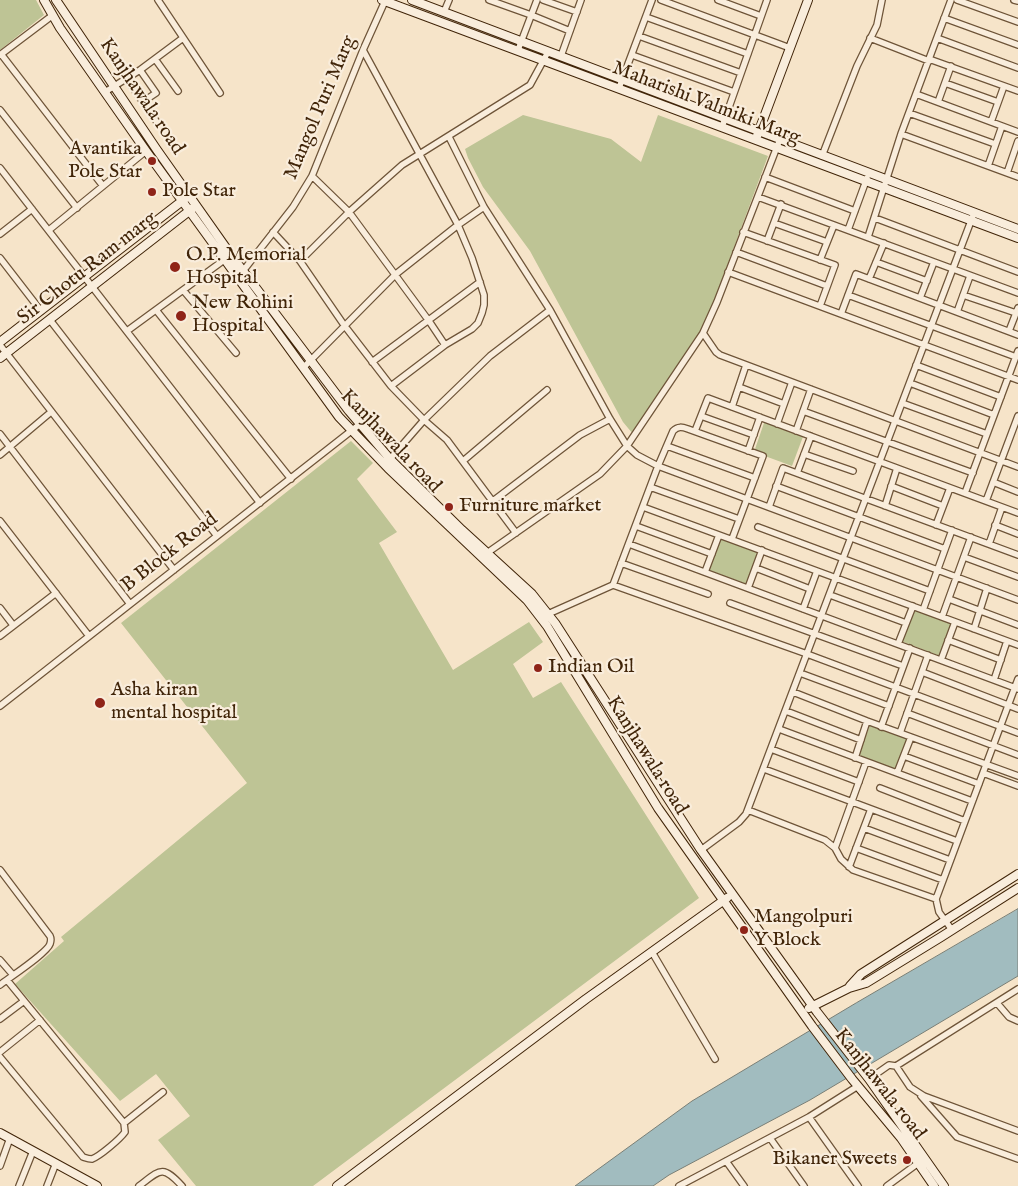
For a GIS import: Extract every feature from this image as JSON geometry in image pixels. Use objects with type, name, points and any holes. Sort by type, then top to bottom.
[{"type":"street","name":"Kanjhawala road","points":[[44,0],[60,28],[146,151],[339,417],[388,468],[527,600],[547,626],[658,808],[812,1026],[852,1079],[944,1186]]},
{"type":"street","name":"Kanjhawala road","points":[[56,0],[242,271],[360,424],[390,459],[532,594],[548,614],[701,850],[813,1006],[867,1076],[921,1160],[934,1186]]},
{"type":"street","points":[[158,0],[220,93]]},
{"type":"street","name":"Maharishi Valmiki Marg","points":[[384,0],[776,148],[867,177],[971,221],[1018,238]]},
{"type":"street","name":"Mangol Puri Marg","points":[[242,271],[293,207],[312,176],[384,0]]},
{"type":"street","name":"Maharishi Valmiki Marg","points":[[412,0],[780,139],[867,177]]},
{"type":"street","points":[[444,12],[449,0]]},
{"type":"street","points":[[488,0],[570,31]]},
{"type":"street","points":[[518,50],[537,0]]},
{"type":"street","points":[[543,0],[577,12]]},
{"type":"street","points":[[560,56],[581,0]]},
{"type":"street","points":[[619,88],[652,0]]},
{"type":"street","points":[[661,0],[790,48]]},
{"type":"street","points":[[718,0],[761,16]]},
{"type":"street","points":[[722,127],[767,0]]},
{"type":"street","points":[[756,140],[808,0]]},
{"type":"street","points":[[822,156],[857,66],[880,17],[882,0]]},
{"type":"street","points":[[868,237],[901,134],[951,0],[1018,22]]},
{"type":"street","points":[[1014,0],[1018,2]]},
{"type":"street","points":[[53,15],[1,55],[103,186]]},
{"type":"street","points":[[646,17],[748,54]]},
{"type":"street","points":[[944,18],[1018,45]]},
{"type":"street","points":[[639,36],[741,73]]},
{"type":"street","points":[[105,92],[140,70],[183,38]]},
{"type":"street","points":[[870,38],[1017,89]]},
{"type":"street","points":[[937,38],[1018,68]]},
{"type":"street","points":[[364,50],[458,225],[484,295],[484,305],[478,322],[472,329],[445,345],[391,386]]},
{"type":"street","points":[[300,261],[349,212],[402,165],[530,85],[548,52]]},
{"type":"street","points":[[632,55],[734,92]]},
{"type":"street","points":[[155,59],[178,91]]},
{"type":"street","points":[[938,102],[951,66]]},
{"type":"street","points":[[140,70],[156,93],[144,101]]},
{"type":"street","points":[[126,78],[144,101],[159,125]]},
{"type":"street","points":[[945,83],[998,102]]},
{"type":"street","points":[[991,122],[1004,86]]},
{"type":"street","points":[[916,94],[1018,132]]},
{"type":"street","points":[[0,110],[77,208]]},
{"type":"street","points":[[909,113],[996,144]]},
{"type":"street","points":[[988,166],[1002,126]]},
{"type":"street","points":[[901,134],[1018,177]]},
{"type":"street","points":[[448,137],[484,208],[550,310],[610,419],[628,446],[637,455],[658,466],[1018,600]]},
{"type":"street","points":[[487,553],[600,474],[628,446],[703,333],[717,302],[780,139]]},
{"type":"street","points":[[1007,173],[1016,154],[1018,141]]},
{"type":"street","points":[[49,230],[146,151]]},
{"type":"street","points":[[0,168],[260,503]]},
{"type":"street","points":[[312,176],[349,212],[396,274],[445,345]]},
{"type":"street","points":[[765,177],[855,211]]},
{"type":"street","points":[[848,230],[867,177]]},
{"type":"street","name":"Maharishi Valmiki Marg","points":[[885,184],[1018,229]]},
{"type":"street","name":"Sir Chotu Ram marg","points":[[0,344],[190,196]]},
{"type":"street","points":[[758,197],[1018,293]]},
{"type":"street","points":[[767,241],[781,204]]},
{"type":"street","name":"Sir Chotu Ram marg","points":[[3,356],[196,206]]},
{"type":"street","points":[[303,368],[396,274],[458,225],[484,208]]},
{"type":"street","points":[[0,234],[32,209]]},
{"type":"street","points":[[701,850],[739,822],[748,810],[974,213]]},
{"type":"street","points":[[875,218],[1018,272]]},
{"type":"street","points":[[774,222],[827,242]]},
{"type":"street","points":[[820,260],[834,225]]},
{"type":"street","points":[[274,232],[300,261],[344,325],[391,386],[424,420],[447,440],[516,533]]},
{"type":"street","points":[[743,232],[835,266],[820,306]]},
{"type":"street","points":[[869,279],[884,243]]},
{"type":"street","points":[[736,252],[827,286]]},
{"type":"street","points":[[0,258],[41,311]]},
{"type":"street","points":[[127,331],[224,260]]},
{"type":"street","points":[[876,262],[927,281]]},
{"type":"street","points":[[920,298],[934,262]]},
{"type":"street","points":[[728,272],[1018,380]]},
{"type":"street","points":[[841,314],[856,274],[1018,334]]},
{"type":"street","points":[[957,312],[970,276]]},
{"type":"street","points":[[372,362],[480,282]]},
{"type":"street","points":[[182,290],[236,353]]},
{"type":"street","points":[[848,295],[932,326],[1017,354],[965,493]]},
{"type":"street","points":[[963,295],[1017,310],[1009,331]]},
{"type":"street","points":[[156,310],[291,478]]},
{"type":"street","points":[[390,459],[424,420],[490,356],[550,310]]},
{"type":"street","points":[[50,320],[217,536]]},
{"type":"street","points":[[703,333],[720,356],[1018,467]]},
{"type":"street","points":[[0,344],[3,356],[51,412],[174,570]]},
{"type":"street","points":[[732,407],[746,365]]},
{"type":"street","points":[[916,365],[1001,397]]},
{"type":"street","points":[[777,424],[792,382]]},
{"type":"street","points":[[910,383],[994,415]]},
{"type":"street","points":[[739,387],[784,404]]},
{"type":"street","points":[[796,431],[811,389]]},
{"type":"street","points":[[463,460],[547,390]]},
{"type":"street","points":[[695,431],[708,398],[1018,513]]},
{"type":"street","points":[[902,402],[987,434]]},
{"type":"street","points":[[803,411],[973,473]]},
{"type":"street","points":[[0,455],[51,412]]},
{"type":"street","points":[[701,416],[754,435]]},
{"type":"street","points":[[986,501],[1018,416]]},
{"type":"street","points":[[748,451],[760,417]]},
{"type":"street","points":[[493,501],[580,435],[610,419]]},
{"type":"street","name":"B Block Road","points":[[1,703],[360,424]]},
{"type":"street","points":[[613,585],[666,446],[676,428],[680,427],[695,431],[763,456],[732,539]]},
{"type":"street","points":[[0,434],[130,604]]},
{"type":"street","points":[[797,473],[811,436]]},
{"type":"street","points":[[666,446],[755,478]]},
{"type":"street","points":[[804,454],[853,471]]},
{"type":"street","points":[[769,507],[782,468],[1018,555]]},
{"type":"street","points":[[884,506],[897,468]]},
{"type":"street","points":[[993,482],[1018,492]]},
{"type":"street","points":[[776,486],[945,549]]},
{"type":"street","points":[[891,486],[943,506]]},
{"type":"street","points":[[650,487],[740,519]]},
{"type":"street","points":[[936,524],[950,488]]},
{"type":"street","points":[[643,507],[1018,645]]},
{"type":"street","points":[[988,544],[1002,507]]},
{"type":"street","points":[[0,521],[3,530],[89,636]]},
{"type":"street","points":[[995,525],[1018,534]]},
{"type":"street","points":[[636,526],[712,554]]},
{"type":"street","points":[[758,527],[930,591]]},
{"type":"street","points":[[923,610],[952,530]]},
{"type":"street","points":[[705,572],[719,535]]},
{"type":"street","points":[[942,617],[971,537]]},
{"type":"street","points":[[628,544],[1016,688]]},
{"type":"street","points":[[748,588],[762,550]]},
{"type":"street","points":[[964,557],[1018,577]]},
{"type":"street","points":[[622,563],[708,594]]},
{"type":"street","points":[[756,568],[810,589]]},
{"type":"street","points":[[803,609],[817,571]]},
{"type":"street","points":[[548,614],[613,585],[807,654],[1018,733]]},
{"type":"street","points":[[974,629],[986,588]]},
{"type":"street","points":[[0,636],[56,593]]},
{"type":"street","points":[[830,595],[906,623]]},
{"type":"street","points":[[949,599],[1018,625]]},
{"type":"street","points":[[730,603],[903,666]]},
{"type":"street","points":[[898,644],[912,606]]},
{"type":"street","points":[[0,608],[13,625]]},
{"type":"street","points":[[941,660],[955,622]]},
{"type":"street","points":[[948,640],[1001,660]]},
{"type":"street","points":[[994,680],[1007,641]]},
{"type":"street","points":[[881,726],[910,648]]},
{"type":"street","points":[[900,733],[928,655]]},
{"type":"street","points":[[574,670],[582,665]]},
{"type":"street","points":[[922,672],[1018,709]]},
{"type":"street","points":[[800,673],[889,706]]},
{"type":"street","points":[[952,930],[937,908],[936,899],[1018,679]]},
{"type":"street","points":[[793,692],[1018,776]]},
{"type":"street","points":[[786,711],[861,740]]},
{"type":"street","points":[[907,713],[1018,755]]},
{"type":"street","points":[[855,758],[867,721]]},
{"type":"street","points":[[779,729],[972,801]]},
{"type":"street","points":[[898,773],[912,737]]},
{"type":"street","points":[[771,749],[859,782]]},
{"type":"street","points":[[904,756],[979,784]]},
{"type":"street","points":[[835,848],[866,762]]},
{"type":"street","points":[[764,768],[957,841]]},
{"type":"street","points":[[983,774],[1018,786]]},
{"type":"street","points":[[880,788],[965,821]]},
{"type":"street","points":[[849,867],[870,809]]},
{"type":"street","points":[[748,810],[825,840],[835,848],[842,859],[854,870],[936,899]]},
{"type":"street","points":[[864,828],[950,860]]},
{"type":"street","points":[[856,848],[942,880]]},
{"type":"street","points":[[0,870],[2,878],[50,936],[51,940],[50,944],[40,954],[0,985]]},
{"type":"street","points":[[849,988],[862,974],[1018,874]]},
{"type":"street","points":[[802,1011],[849,988],[866,982],[1018,888]]},
{"type":"street","points":[[337,1186],[586,999],[733,894]]},
{"type":"street","points":[[652,952],[715,1059]]},
{"type":"street","points":[[0,960],[13,975]]},
{"type":"street","points":[[0,1057],[83,1158],[92,1159],[122,1137],[126,1129],[124,1123],[7,980]]},
{"type":"street","points":[[867,1076],[889,1065],[896,1066],[1018,989]]},
{"type":"street","points":[[0,1019],[24,1001]]},
{"type":"street","points":[[997,1003],[1009,1017],[1018,1021]]},
{"type":"street","points":[[0,1052],[40,1020]]},
{"type":"street","points":[[896,1066],[910,1087],[924,1096],[1018,1131]]},
{"type":"street","points":[[679,1186],[690,1183],[726,1161],[809,1117],[858,1086]]},
{"type":"street","points":[[124,1123],[163,1092]]},
{"type":"street","points":[[918,1092],[957,1137],[1018,1159]]},
{"type":"street","points":[[809,1117],[858,1186]]},
{"type":"street","points":[[0,1133],[56,1163],[87,1184],[97,1186]]},
{"type":"street","points":[[0,1166],[10,1138]]},
{"type":"street","points":[[770,1138],[804,1186]]},
{"type":"street","points":[[19,1186],[33,1151]]},
{"type":"street","points":[[886,1186],[921,1160]]},
{"type":"street","points":[[726,1161],[744,1186]]},
{"type":"street","points":[[47,1186],[56,1163]]},
{"type":"street","points":[[139,1186],[158,1172],[167,1172],[182,1186]]},
{"type":"green space","points":[[0,0],[36,0],[44,15],[0,50]]},
{"type":"green space","points":[[523,115],[611,139],[641,162],[658,115],[768,156],[705,325],[633,434],[623,422],[530,251],[483,187],[468,158],[465,149]]},
{"type":"green space","points":[[765,420],[804,434],[792,466],[754,452]]},
{"type":"green space","points":[[351,441],[373,463],[357,479],[397,532],[379,543],[453,670],[529,622],[543,642],[513,664],[533,698],[561,682],[699,898],[313,1186],[196,1186],[158,1140],[190,1116],[156,1074],[120,1101],[15,984],[64,941],[61,937],[247,783],[121,623]]},
{"type":"green space","points":[[720,538],[759,553],[747,584],[708,570]]},
{"type":"green space","points":[[913,610],[952,624],[940,656],[901,641]]},
{"type":"green space","points":[[870,725],[908,739],[897,771],[858,757]]},
{"type":"water","points":[[1018,909],[1018,976],[810,1100],[669,1175],[653,1186],[575,1186],[692,1101]]},
{"type":"place","name":"Avantika Pole Star","points":[[152,161]]},
{"type":"place","name":"Pole Star","points":[[152,192]]},
{"type":"place","name":"O.P. Memorial Hospital","points":[[175,267]]},
{"type":"place","name":"New Rohini Hospital","points":[[181,316]]},
{"type":"place","name":"Furniture market","points":[[449,507]]},
{"type":"place","name":"Indian Oil","points":[[538,668]]},
{"type":"place","name":"Asha kiran mental hospital","points":[[100,703]]},
{"type":"place","name":"Mangolpuri Y Block","points":[[744,930]]},
{"type":"place","name":"Bikaner Sweets","points":[[907,1160]]}]
